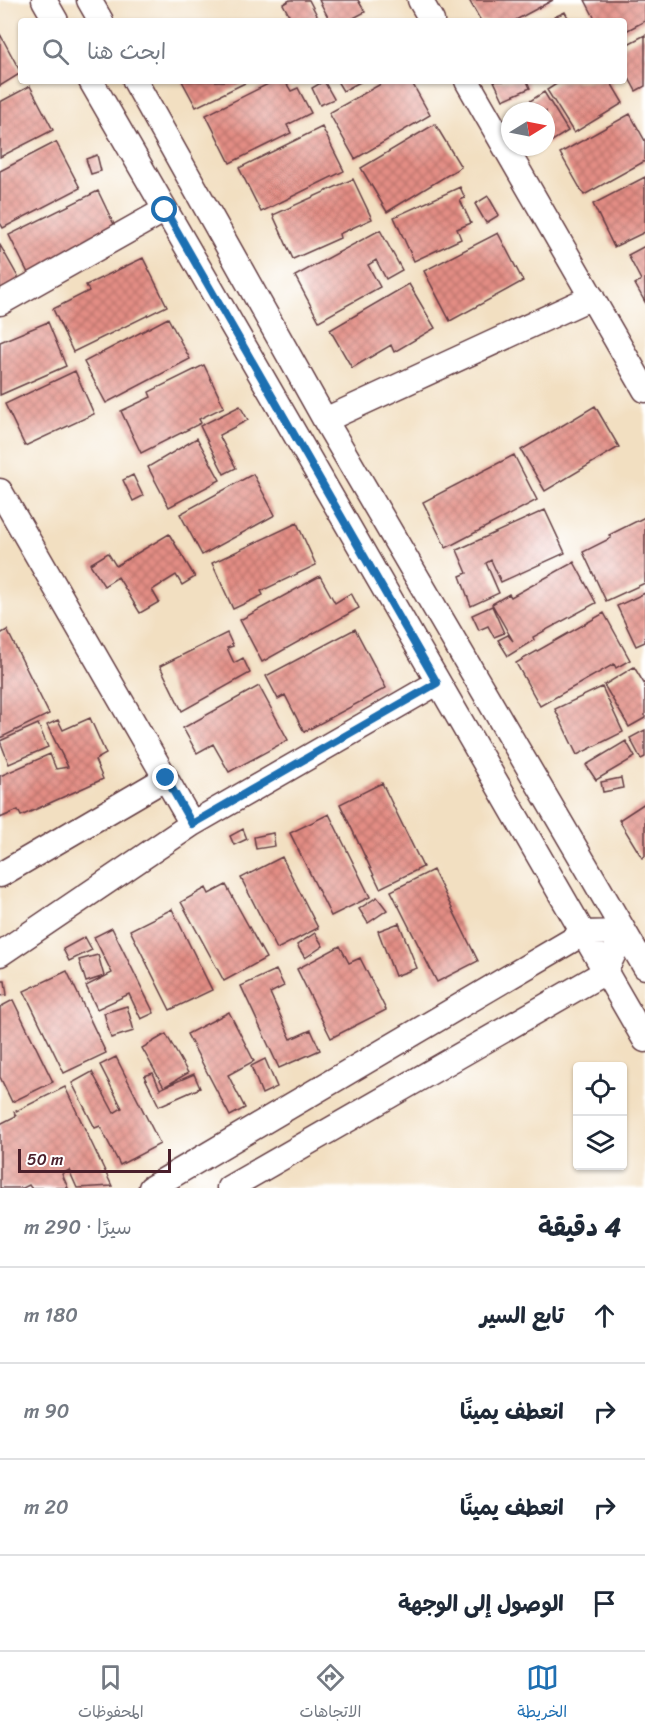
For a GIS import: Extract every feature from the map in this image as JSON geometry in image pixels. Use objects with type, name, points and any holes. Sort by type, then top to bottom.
[{"type":"street","points":[[44,0],[54,18]]},
{"type":"street","points":[[89,0],[99,18]]},
{"type":"street","points":[[420,0],[430,18]]},
{"type":"street","points":[[93,84],[645,1040]]},
{"type":"street","points":[[137,84],[325,420],[645,967]]},
{"type":"street","points":[[469,84],[645,390]]},
{"type":"street","points":[[0,303],[165,210]]},
{"type":"street","points":[[325,420],[591,297]]},
{"type":"street","points":[[0,491],[192,824]]},
{"type":"street","points":[[0,954],[192,824],[437,683]]},
{"type":"street","points":[[0,875],[166,778]]},
{"type":"street","points":[[151,1188],[584,933],[624,932]]},
{"type":"street","points":[[229,1188],[605,972],[624,932]]},
{"type":"building","points":[[290,0],[309,0],[318,18],[288,18],[290,17],[283,4]]},
{"type":"building","points":[[319,0],[358,0],[365,12],[354,18],[328,18]]},
{"type":"building","points":[[469,0],[553,0],[520,18],[479,18]]},
{"type":"building","points":[[585,0],[645,0],[645,21],[627,30],[627,18],[594,18]]},
{"type":"building","points":[[565,12],[568,18],[552,18]]},
{"type":"building","points":[[0,34],[18,67],[18,75],[0,86]]},
{"type":"building","points":[[645,35],[645,86],[636,91],[627,74],[627,44]]},
{"type":"building","points":[[184,84],[243,84],[196,107]]},
{"type":"building","points":[[268,84],[287,84],[291,91],[298,88],[311,113],[287,125],[291,133],[230,163],[206,115]]},
{"type":"building","points":[[319,84],[326,84],[334,99],[320,105],[312,88]]},
{"type":"building","points":[[339,84],[356,84],[343,91]]},
{"type":"building","points":[[381,84],[413,84],[430,115],[355,159],[329,113]]},
{"type":"building","points":[[495,84],[528,84],[530,88],[503,100]]},
{"type":"building","points":[[556,84],[612,84],[623,103],[574,133],[547,90]]},
{"type":"building","points":[[30,86],[53,130],[0,157],[0,102]]},
{"type":"building","points":[[544,92],[550,102],[528,102]]},
{"type":"building","points":[[555,110],[568,131],[555,139]]},
{"type":"building","points":[[630,114],[645,141],[645,161],[584,195],[560,153]]},
{"type":"building","points":[[435,124],[461,167],[387,212],[361,168]]},
{"type":"building","points":[[322,127],[344,171],[261,212],[239,168]]},
{"type":"building","points":[[56,142],[80,188],[3,228],[0,223],[0,171]]},
{"type":"building","points":[[97,155],[101,171],[91,174],[86,159]]},
{"type":"building","points":[[645,177],[645,232],[614,247],[593,204]]},
{"type":"building","points":[[353,179],[372,219],[339,234],[340,238],[293,259],[273,215]]},
{"type":"building","points":[[460,187],[465,198],[460,200],[471,223],[457,229],[461,239],[414,261],[394,217]]},
{"type":"building","points":[[98,191],[119,235],[31,279],[9,235]]},
{"type":"building","points":[[488,196],[499,215],[486,223],[475,204]]},
{"type":"building","points":[[380,230],[402,270],[386,279],[376,260],[368,265],[380,287],[319,321],[295,276]]},
{"type":"building","points":[[498,233],[523,281],[450,321],[424,271]]},
{"type":"building","points":[[0,245],[22,284],[0,297]]},
{"type":"building","points":[[645,246],[645,302],[635,284],[641,280],[628,255]]},
{"type":"building","points":[[143,258],[167,306],[73,352],[53,309],[89,291],[86,285]]},
{"type":"building","points":[[409,284],[435,328],[394,352],[391,345],[352,368],[330,330]]},
{"type":"building","points":[[168,318],[190,359],[106,403],[84,362]]},
{"type":"building","points":[[48,322],[66,366],[0,395],[0,342]]},
{"type":"building","points":[[204,365],[224,407],[199,419],[201,423],[141,453],[121,411],[151,397],[149,392]]},
{"type":"building","points":[[75,371],[94,414],[25,446],[5,404]]},
{"type":"building","points":[[240,406],[248,420],[219,435],[236,468],[224,474],[200,426]]},
{"type":"building","points":[[595,406],[619,447],[545,491],[521,450]]},
{"type":"building","points":[[197,438],[220,480],[169,507],[148,467]]},
{"type":"building","points":[[514,455],[537,500],[446,548],[423,502]]},
{"type":"building","points":[[253,474],[275,515],[202,555],[180,514]]},
{"type":"building","points":[[133,475],[143,496],[133,501],[123,480]]},
{"type":"building","points":[[545,510],[565,553],[501,582],[491,560],[486,563],[499,593],[471,606],[460,576],[467,573],[457,550]]},
{"type":"building","points":[[645,517],[645,583],[606,601],[583,552],[611,538],[609,535]]},
{"type":"building","points":[[297,523],[316,565],[261,591],[263,595],[233,609],[212,563]]},
{"type":"building","points":[[169,534],[195,577],[182,585],[176,575],[152,590],[159,602],[140,613],[118,577],[104,586],[90,564],[108,553],[116,566]]},
{"type":"building","points":[[574,562],[596,603],[533,637],[534,640],[508,656],[498,640],[508,635],[513,641],[492,604],[509,594],[511,597]]},
{"type":"building","points":[[320,576],[335,603],[351,593],[359,608],[262,662],[240,620]]},
{"type":"building","points":[[645,593],[645,642],[636,646],[617,606]]},
{"type":"building","points":[[492,606],[504,633],[494,637],[488,626],[479,630],[472,615]]},
{"type":"building","points":[[604,613],[630,660],[616,668],[614,664],[540,706],[516,663]]},
{"type":"building","points":[[355,629],[386,688],[304,732],[285,695],[278,699],[266,676]]},
{"type":"building","points":[[7,630],[49,714],[0,738],[0,634]]},
{"type":"building","points":[[227,633],[233,646],[227,648],[234,663],[243,658],[250,673],[182,711],[160,666]]},
{"type":"building","points":[[634,667],[645,685],[645,718],[629,727],[604,685]]},
{"type":"building","points":[[259,686],[288,740],[229,772],[213,744],[197,753],[183,728]]},
{"type":"building","points":[[602,687],[623,732],[577,755],[555,709]]},
{"type":"building","points":[[90,718],[106,754],[95,760],[103,779],[21,816],[18,810],[0,818],[0,776],[50,754],[56,769],[68,767],[47,725],[58,720],[63,730]]},
{"type":"building","points":[[38,724],[48,747],[9,764],[0,741]]},
{"type":"building","points":[[645,730],[645,757],[641,759],[630,738]]},
{"type":"building","points":[[626,741],[635,757],[596,780],[586,765]]},
{"type":"building","points":[[621,778],[623,788],[603,792],[601,782]]},
{"type":"building","points":[[382,783],[423,867],[380,888],[340,804]]},
{"type":"building","points":[[645,803],[645,856],[642,858],[619,820]]},
{"type":"building","points":[[329,814],[370,897],[331,916],[290,833]]},
{"type":"building","points":[[243,829],[247,839],[234,845],[230,836]]},
{"type":"building","points":[[273,833],[275,846],[256,849],[254,837]]},
{"type":"building","points":[[282,857],[318,928],[277,949],[241,878]]},
{"type":"building","points":[[433,870],[478,961],[437,982],[391,891]]},
{"type":"building","points":[[226,885],[266,958],[224,981],[181,902],[206,888],[209,894]]},
{"type":"building","points":[[377,897],[387,910],[368,923],[359,909]]},
{"type":"building","points":[[172,909],[212,990],[170,1010],[130,930]]},
{"type":"building","points":[[399,923],[417,968],[395,976],[378,931]]},
{"type":"building","points":[[112,928],[154,1013],[141,1019],[129,994],[97,1009],[86,986],[112,973],[94,937]]},
{"type":"building","points":[[315,933],[323,946],[305,958],[297,945]]},
{"type":"building","points":[[85,937],[92,950],[69,961],[63,949]]},
{"type":"building","points":[[340,946],[349,963],[360,958],[386,1010],[331,1038],[297,969]]},
{"type":"building","points":[[98,955],[104,976],[86,982],[79,960]]},
{"type":"building","points":[[276,970],[284,986],[270,993],[291,1039],[311,1030],[320,1050],[279,1068],[241,986]]},
{"type":"building","points":[[67,971],[106,1053],[64,1073],[24,991]]},
{"type":"building","points":[[0,981],[5,981],[7,995],[0,996]]},
{"type":"building","points":[[13,1000],[53,1082],[12,1102],[0,1077],[0,1007]]},
{"type":"building","points":[[127,1006],[134,1031],[111,1038],[104,1013]]},
{"type":"building","points":[[229,1012],[254,1061],[228,1075],[245,1108],[230,1116],[187,1034]]},
{"type":"building","points":[[166,1034],[188,1073],[164,1087],[142,1048]]},
{"type":"building","points":[[116,1057],[160,1144],[120,1165],[100,1126],[95,1128],[72,1083],[92,1072],[114,1113],[122,1108],[100,1065]]},
{"type":"building","points":[[265,1059],[277,1087],[262,1094],[251,1066]]},
{"type":"building","points":[[153,1073],[160,1089],[194,1074],[200,1088],[159,1106],[144,1076]]},
{"type":"building","points":[[65,1087],[112,1186],[77,1188],[69,1170],[62,1174],[68,1188],[31,1188],[29,1185],[23,1188],[0,1188],[0,1124],[16,1116],[14,1112]]},
{"type":"route","points":[[165,210],[437,683],[192,824],[166,778]]}]
